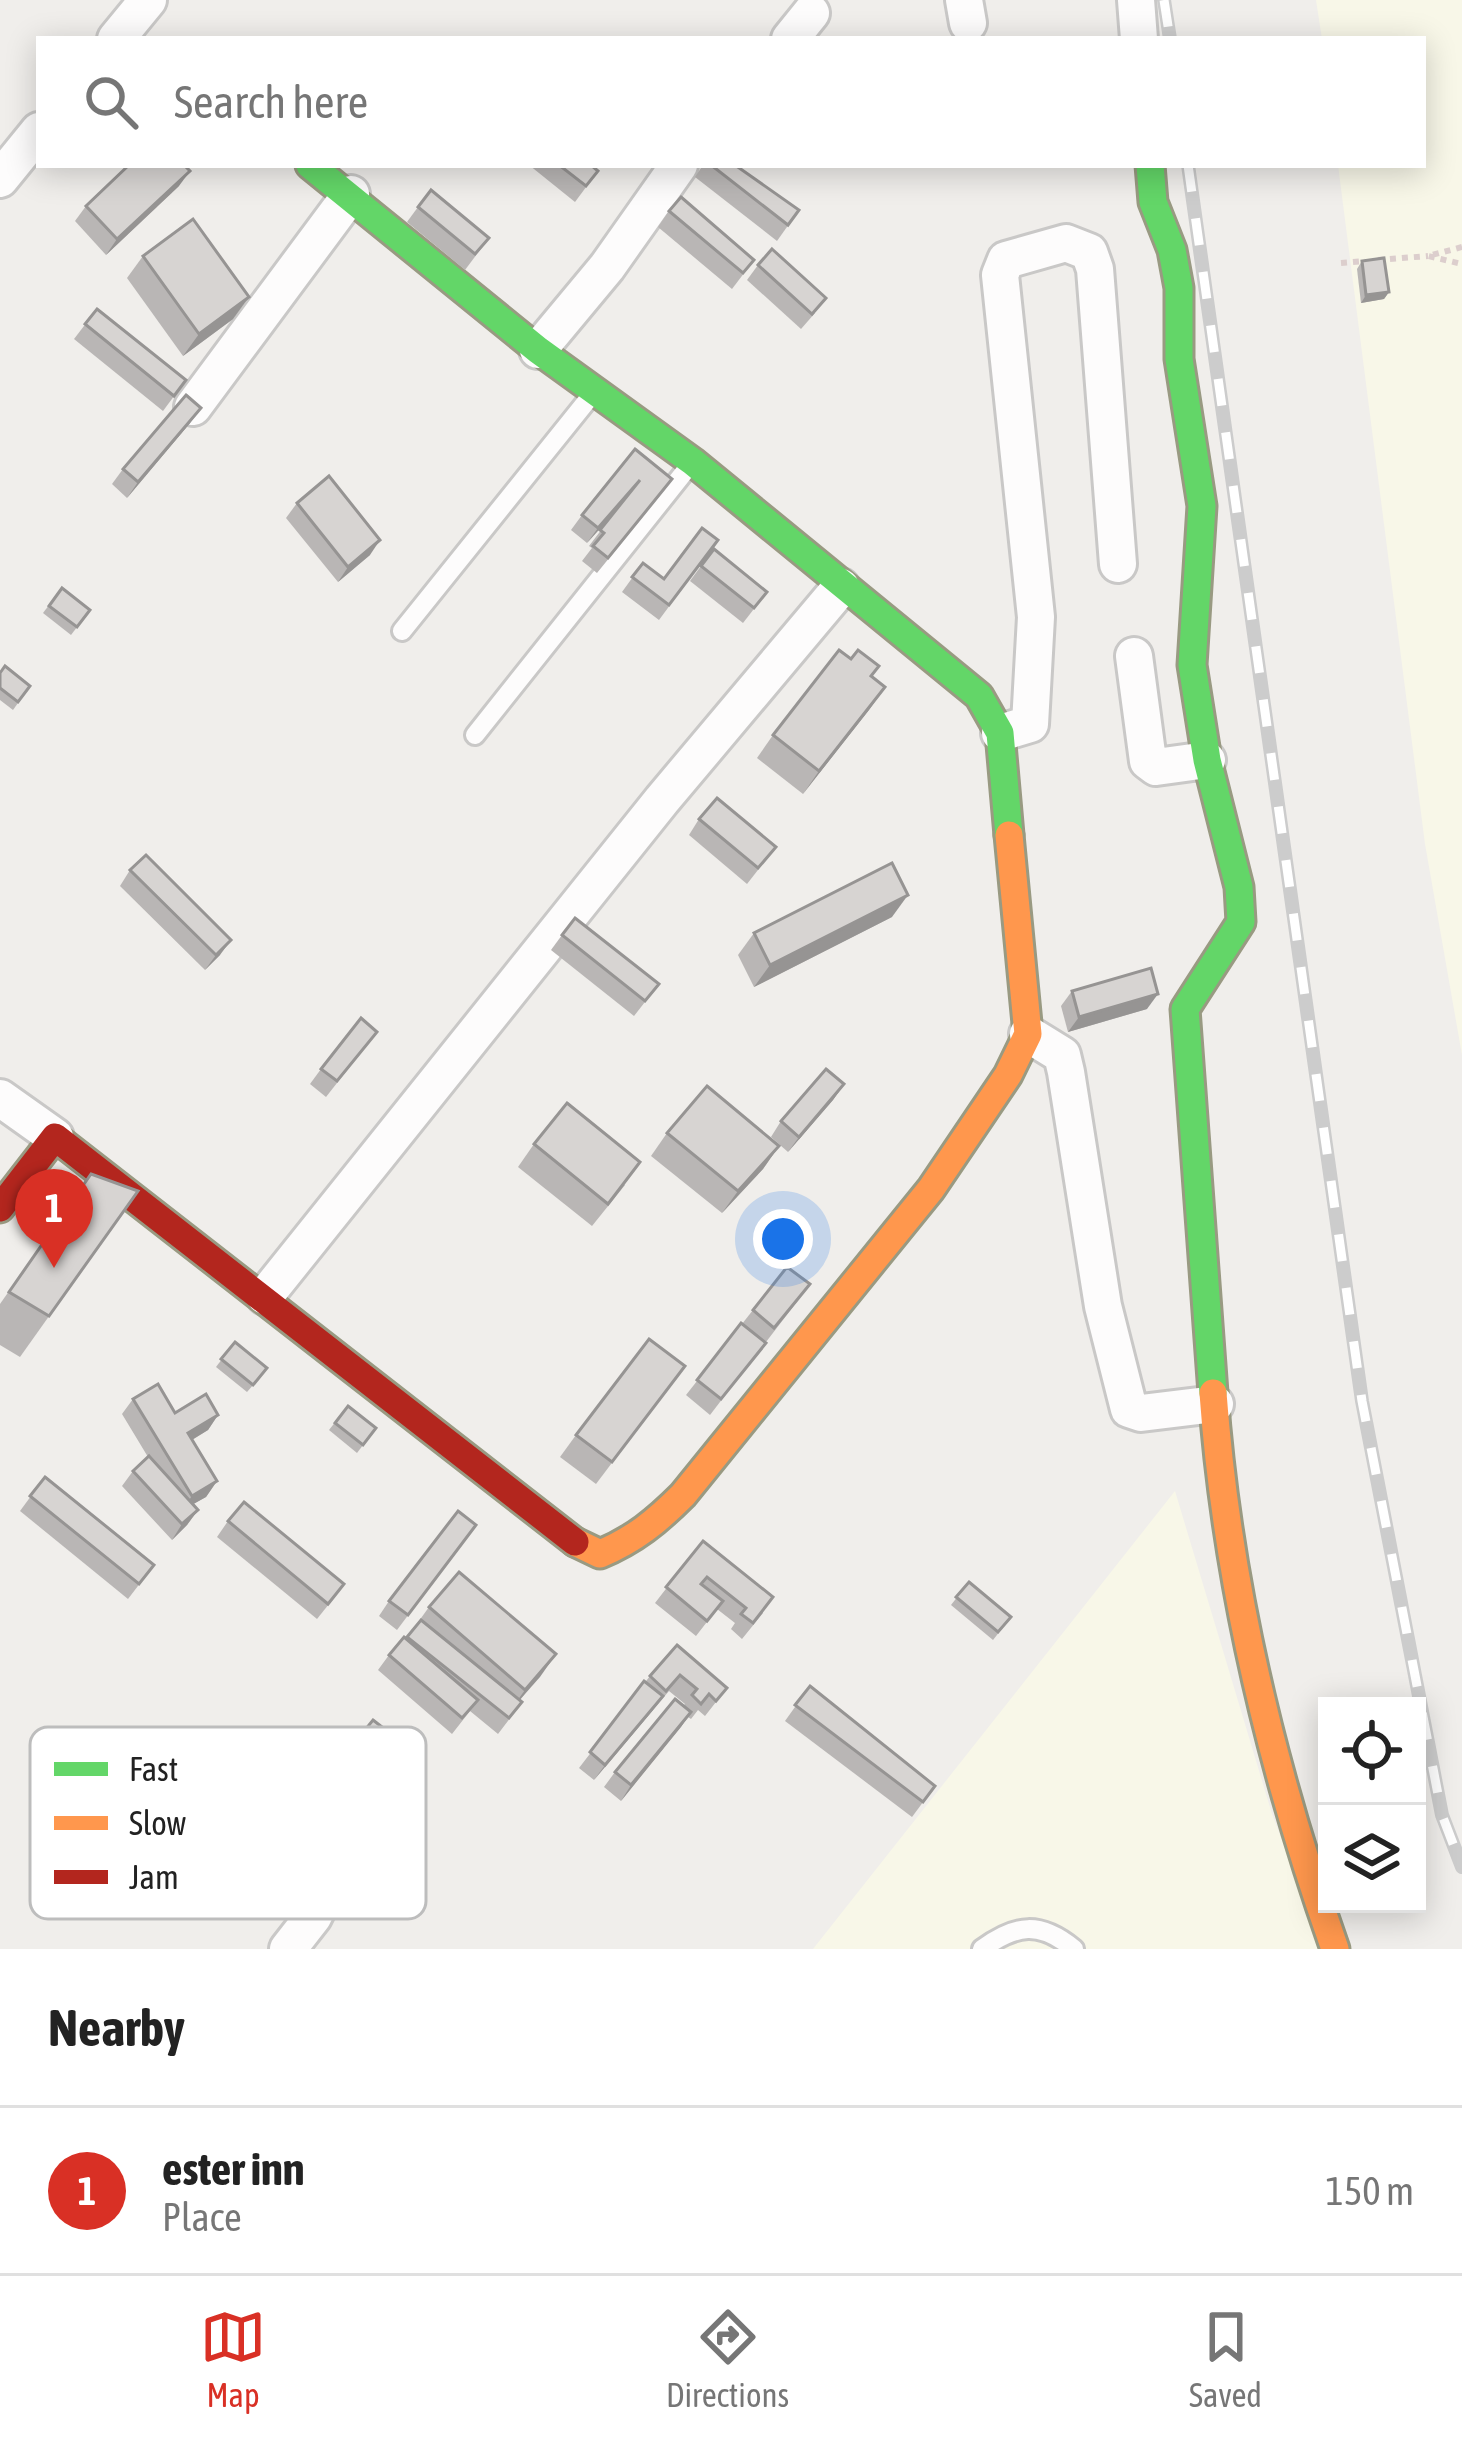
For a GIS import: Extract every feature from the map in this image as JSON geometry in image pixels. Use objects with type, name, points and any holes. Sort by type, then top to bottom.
[{"type":"street","points":[[1136,0],[1139,36]]},
{"type":"street","points":[[0,179],[36,135]]},
{"type":"street","points":[[0,1098],[265,1296],[451,1448],[575,1542],[600,1554],[628,1543],[662,1516],[733,1432],[936,1180],[1010,1075],[1028,1034],[1000,734],[965,680],[841,587],[693,462],[538,350],[314,168]]},
{"type":"street","points":[[538,350],[607,267],[677,168]]},
{"type":"street","points":[[1150,168],[1153,202],[1172,250],[1179,288],[1179,359],[1202,506],[1204,536],[1192,665],[1207,760],[1239,887],[1240,922],[1185,1009],[1221,1502],[1256,1690],[1296,1838],[1335,1949]]},
{"type":"street","points":[[193,407],[351,194]]},
{"type":"street","points":[[1000,734],[1030,724],[1037,652],[1000,275],[1006,260],[1066,243],[1089,252],[1095,268],[1118,564]]},
{"type":"street","points":[[265,1296],[662,800],[841,587]]},
{"type":"street","points":[[1134,656],[1148,761],[1156,767],[1207,760]]},
{"type":"street","points":[[1028,1034],[1062,1055],[1103,1306],[1129,1409],[1141,1413],[1214,1404]]},
{"type":"street","points":[[0,1208],[56,1137]]},
{"type":"street","points":[[288,1949],[311,1919]]},
{"type":"lane","points":[[402,632],[595,391]]},
{"type":"lane","points":[[475,735],[693,462]]},
{"type":"lane","points":[[982,1949],[1010,1929],[1041,1927],[1074,1949]]},
{"type":"path","points":[[1341,262],[1428,256],[1462,247]]},
{"type":"path","points":[[1428,256],[1462,264]]},
{"type":"shaded area","points":[[1316,0],[1462,0],[1462,1055],[1425,844],[1338,168],[1426,168],[1426,36],[1322,36]]},
{"type":"shaded area","points":[[1175,1491],[1272,1814],[1324,1949],[813,1949]]},
{"type":"building","points":[[126,168],[190,171],[117,239],[86,206]]},
{"type":"building","points":[[563,168],[594,168],[598,171],[586,186]]},
{"type":"building","points":[[715,168],[739,168],[799,210],[788,225]]},
{"type":"building","points":[[431,190],[489,238],[475,254],[418,207]]},
{"type":"building","points":[[681,197],[754,260],[743,273],[669,211]]},
{"type":"building","points":[[193,219],[249,297],[199,334],[143,256]]},
{"type":"building","points":[[772,249],[826,298],[812,314],[758,265]]},
{"type":"building","points":[[1384,258],[1389,292],[1366,295],[1362,261]]},
{"type":"building","points":[[97,309],[186,380],[174,396],[85,324]]},
{"type":"building","points":[[186,395],[201,408],[138,482],[123,469]]},
{"type":"building","points":[[635,449],[672,479],[608,558],[593,546],[640,480],[598,528],[582,515]]},
{"type":"building","points":[[329,476],[380,540],[348,567],[297,503]]},
{"type":"building","points":[[702,528],[718,540],[669,605],[632,577],[643,563],[664,579]]},
{"type":"building","points":[[714,549],[767,592],[754,608],[701,566]]},
{"type":"building","points":[[62,588],[90,610],[77,627],[49,606]]},
{"type":"building","points":[[839,650],[851,659],[858,650],[879,666],[871,676],[885,687],[819,771],[773,735]]},
{"type":"building","points":[[5,666],[30,686],[18,702],[0,688]]},
{"type":"building","points":[[717,798],[776,847],[758,868],[699,819]]},
{"type":"building","points":[[146,855],[231,940],[216,955],[130,870]]},
{"type":"building","points":[[892,863],[908,895],[770,965],[754,933]]},
{"type":"building","points":[[575,918],[659,984],[645,1001],[562,935]]},
{"type":"building","points":[[1151,968],[1158,994],[1079,1017],[1072,991]]},
{"type":"building","points":[[361,1018],[377,1032],[337,1081],[321,1069]]},
{"type":"building","points":[[826,1069],[844,1084],[799,1137],[781,1121]]},
{"type":"building","points":[[707,1086],[779,1146],[738,1191],[667,1133]]},
{"type":"building","points":[[567,1103],[640,1162],[608,1204],[534,1144]]},
{"type":"building","points":[[91,1174],[138,1191],[49,1316],[9,1292]]},
{"type":"building","points":[[787,1267],[810,1284],[774,1328],[753,1310]]},
{"type":"building","points":[[741,1323],[766,1343],[721,1399],[697,1380]]},
{"type":"building","points":[[649,1339],[685,1366],[612,1462],[576,1435]]},
{"type":"building","points":[[235,1342],[267,1368],[253,1385],[221,1359]]},
{"type":"building","points":[[158,1384],[175,1413],[206,1394],[218,1415],[188,1433],[217,1481],[192,1496],[133,1399]]},
{"type":"building","points":[[348,1406],[376,1428],[363,1445],[335,1423]]},
{"type":"building","points":[[149,1456],[198,1510],[182,1524],[133,1471]]},
{"type":"building","points":[[45,1477],[154,1565],[139,1584],[30,1496]]},
{"type":"building","points":[[244,1502],[344,1584],[328,1604],[228,1521]]},
{"type":"building","points":[[458,1511],[476,1525],[408,1615],[389,1601]]},
{"type":"building","points":[[703,1541],[773,1597],[753,1623],[741,1614],[746,1608],[707,1577],[701,1584],[723,1601],[707,1621],[666,1587]]},
{"type":"building","points":[[459,1572],[556,1654],[525,1690],[429,1607]]},
{"type":"building","points":[[969,1582],[1011,1617],[998,1632],[956,1597]]},
{"type":"building","points":[[421,1620],[522,1702],[509,1718],[407,1637]]},
{"type":"building","points":[[404,1637],[478,1700],[462,1718],[389,1655]]},
{"type":"building","points":[[677,1645],[727,1688],[716,1701],[709,1694],[701,1704],[692,1695],[697,1689],[680,1675],[666,1691],[650,1676]]},
{"type":"building","points":[[644,1681],[663,1696],[605,1765],[590,1752]]},
{"type":"building","points":[[810,1686],[935,1786],[923,1802],[795,1705]]},
{"type":"building","points":[[675,1699],[691,1712],[631,1785],[615,1772]]},
{"type":"railway","points":[[1164,0],[1170,36]]},
{"type":"railway","points":[[1188,168],[1362,1401],[1442,1815],[1462,1867]]},
{"type":"traffic: fast","points":[[314,168],[538,350],[693,462],[979,696],[1000,733],[1009,835]]},
{"type":"traffic: fast","points":[[1150,168],[1153,202],[1172,250],[1179,288],[1179,359],[1202,506],[1192,665],[1207,760],[1239,887],[1241,922],[1185,1009],[1213,1393]]},
{"type":"traffic: slow","points":[[575,1542],[600,1554],[644,1529],[683,1495],[931,1189],[1008,1075],[1028,1034],[1009,835]]},
{"type":"traffic: slow","points":[[1213,1393],[1229,1535],[1255,1675],[1291,1813],[1335,1949]]},
{"type":"traffic: jam","points":[[0,1208],[55,1137],[575,1542]]},
{"type":"place","name":"ester inn","points":[[54,1268]]}]
